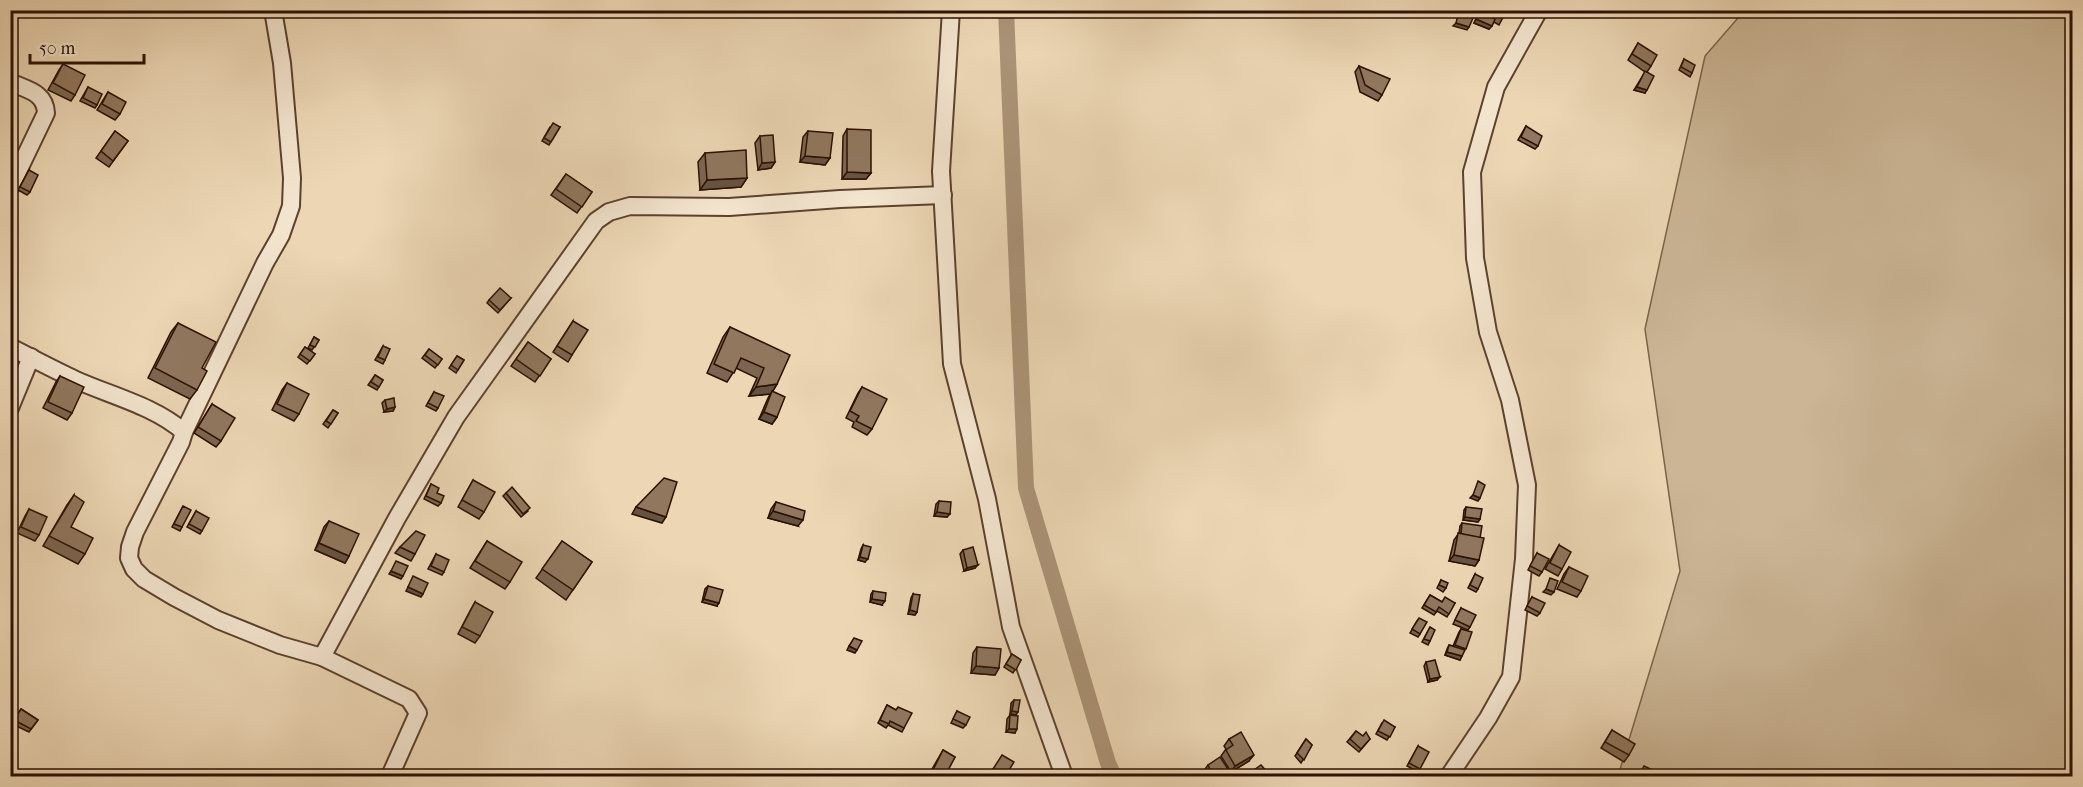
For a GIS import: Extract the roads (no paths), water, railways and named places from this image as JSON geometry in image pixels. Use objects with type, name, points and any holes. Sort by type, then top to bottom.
[{"type":"street","points":[[273,10],[282,63],[292,178],[291,206],[281,235],[265,263],[184,432],[182,442],[135,532],[129,558],[134,569],[144,579],[218,620],[280,645],[321,657],[409,699],[418,713],[390,777]]},
{"type":"street","points":[[951,10],[941,171],[952,364],[987,499],[1011,627],[1064,777]]},
{"type":"street","points":[[1449,777],[1488,718],[1511,677],[1524,559],[1527,485],[1509,400],[1488,332],[1475,258],[1472,172],[1496,87],[1539,10]]},
{"type":"street","points":[[10,82],[39,95],[46,103],[46,113],[10,188]]},
{"type":"street","points":[[321,657],[397,518],[456,417],[596,221],[609,212],[630,206],[729,207],[943,195]]},
{"type":"street","points":[[10,347],[76,380],[131,401],[176,425],[184,432]]},
{"type":"street","points":[[10,408],[31,357]]},
{"type":"waterway","points":[[1006,10],[1026,488],[1108,763],[1114,776]]}]
